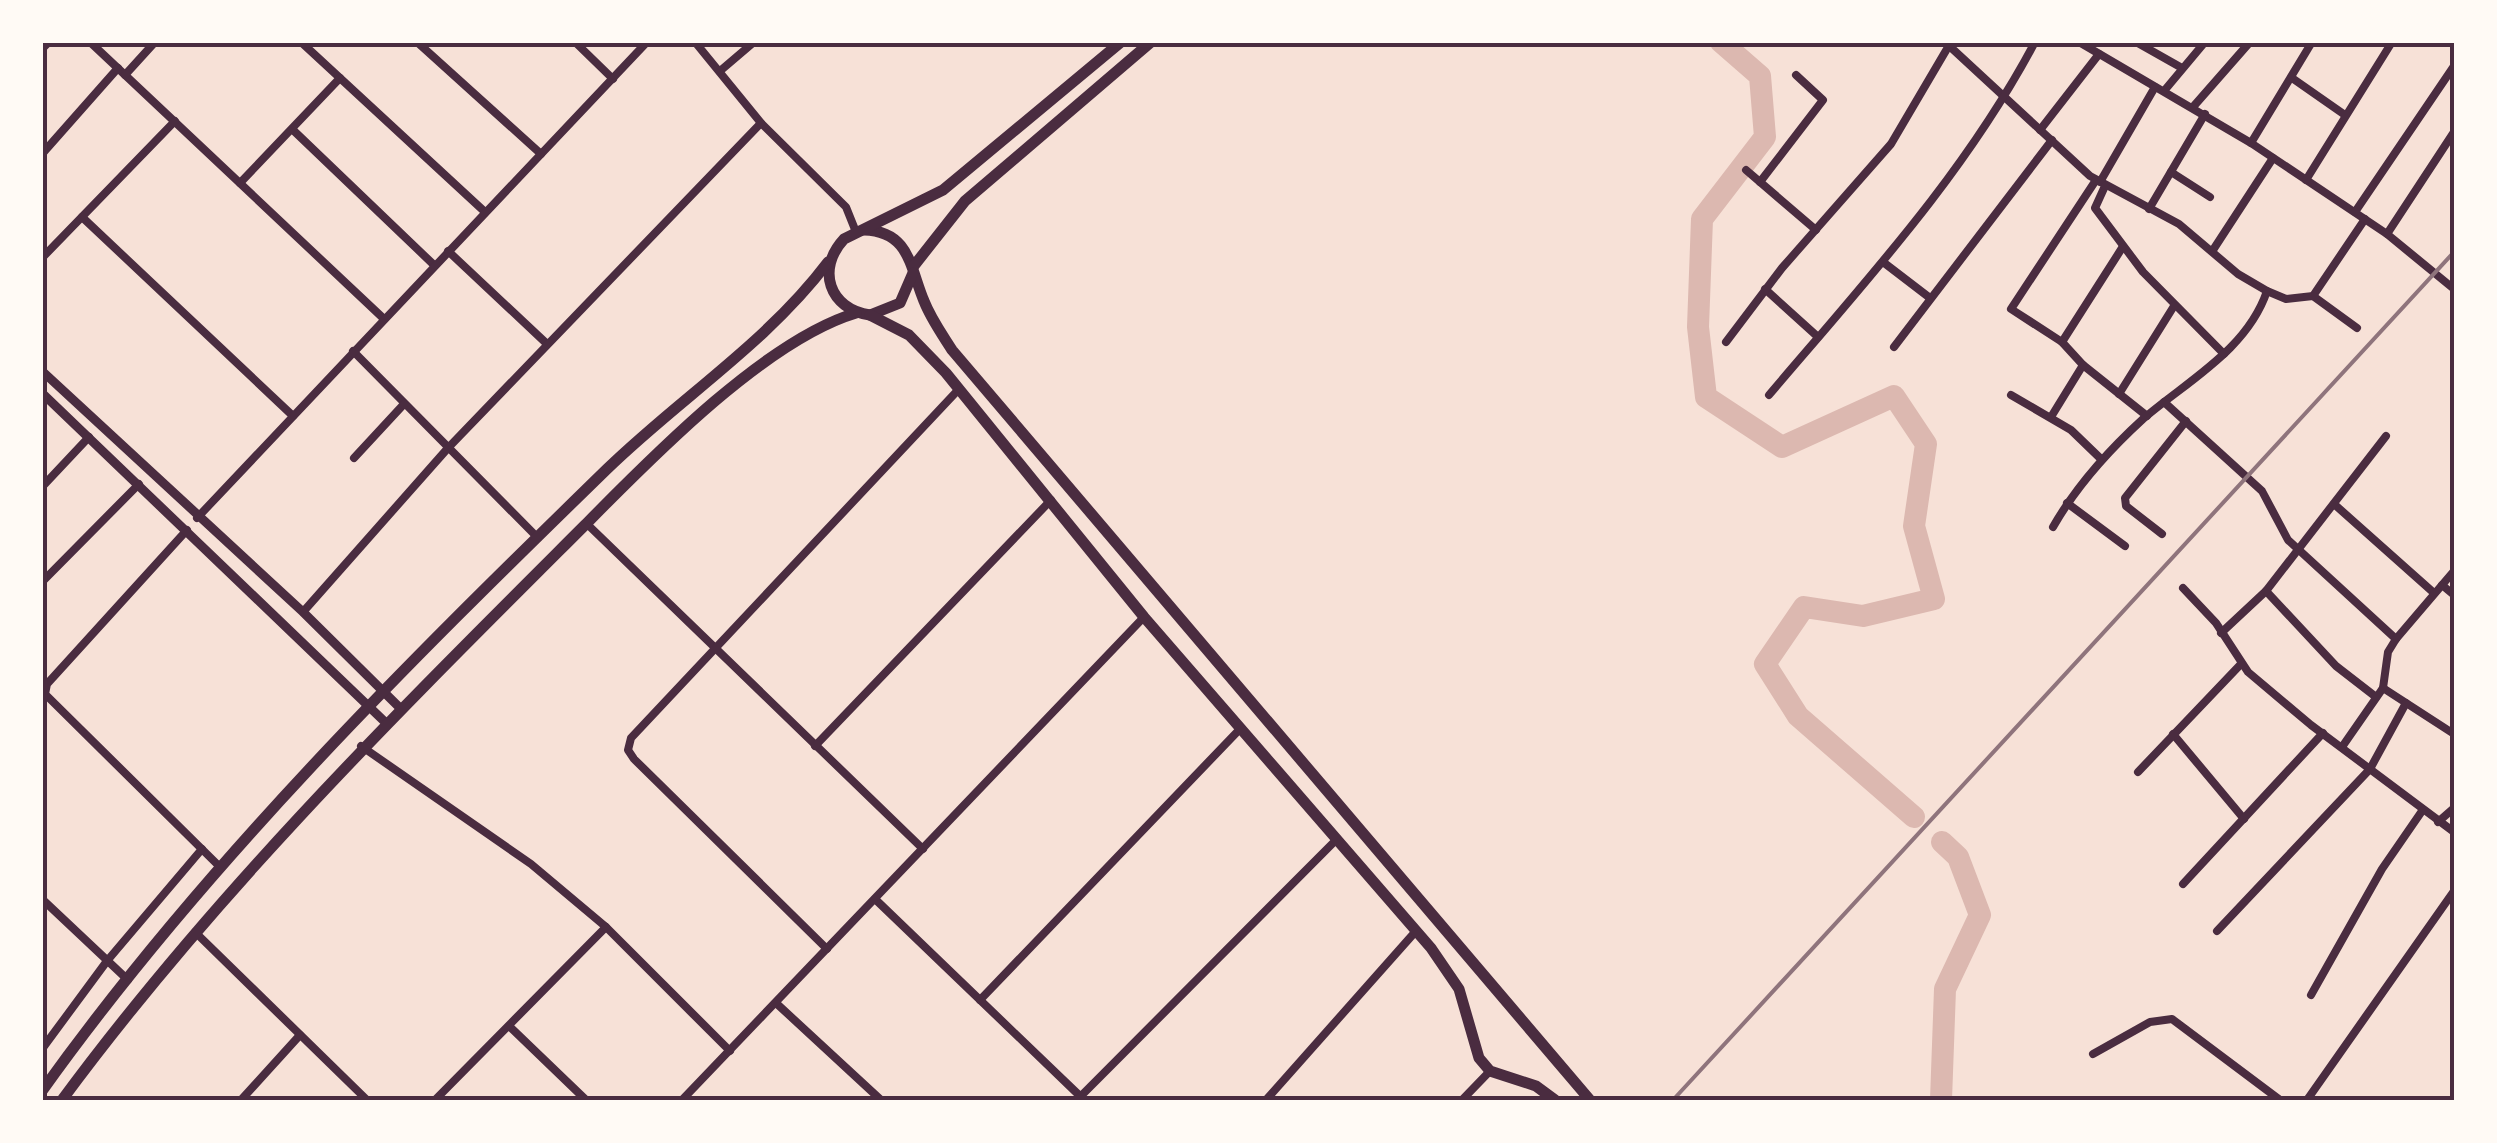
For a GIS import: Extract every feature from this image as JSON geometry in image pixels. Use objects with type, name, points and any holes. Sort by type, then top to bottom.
[{"type":"main road","points":[[42,1090],[221,868],[384,693],[626,452],[784,314],[828,262],[834,249],[860,231],[943,190],[1121,42]]},
{"type":"main road","points":[[870,315],[900,303],[913,270],[965,201],[1151,42]]},
{"type":"main road","points":[[860,231],[891,235],[902,243],[937,327],[970,372],[1590,1100]]},
{"type":"main road","points":[[828,262],[827,275],[836,298],[856,313],[870,315],[908,335],[960,389],[1144,616],[1416,931],[1459,988],[1471,1041],[1490,1071],[1536,1086],[1554,1100]]},
{"type":"main road","points":[[62,1100],[194,932],[361,746],[623,483],[794,340],[856,313]]},
{"type":"street","points":[[42,49],[48,42]]},
{"type":"street","points":[[90,42],[383,318]]},
{"type":"street","points":[[42,154],[155,42]]},
{"type":"street","points":[[302,42],[484,212]]},
{"type":"street","points":[[417,42],[540,154]]},
{"type":"street","points":[[574,42],[612,79]]},
{"type":"street","points":[[197,518],[647,42]]},
{"type":"street","points":[[694,42],[761,122],[846,206],[860,231]]},
{"type":"street","points":[[720,71],[754,42]]},
{"type":"street","points":[[1769,395],[1952,176],[2007,96],[2036,42]]},
{"type":"street","points":[[2079,42],[2251,143],[2356,212],[2454,288]]},
{"type":"street","points":[[2136,42],[2182,68]]},
{"type":"street","points":[[2147,416],[2083,365],[2062,342],[2046,336],[2010,308],[2101,182],[2160,89],[2205,42]]},
{"type":"street","points":[[2193,107],[2250,42]]},
{"type":"street","points":[[2251,143],[2312,42]]},
{"type":"street","points":[[2306,180],[2392,42]]},
{"type":"street","points":[[1726,342],[1766,289],[1890,144],[1948,44],[2101,182],[2213,250],[2238,274],[2267,292],[2286,299],[2313,296],[2357,328]]},
{"type":"street","points":[[2040,130],[2099,54]]},
{"type":"street","points":[[2356,212],[2454,66]]},
{"type":"street","points":[[1760,182],[1823,100],[1796,75]]},
{"type":"street","points":[[240,182],[340,78]]},
{"type":"street","points":[[2292,78],[2345,116]]},
{"type":"street","points":[[2150,209],[2205,114]]},
{"type":"street","points":[[42,258],[174,122]]},
{"type":"street","points":[[303,612],[546,343],[761,122]]},
{"type":"street","points":[[293,130],[434,265]]},
{"type":"street","points":[[2386,234],[2454,132]]},
{"type":"street","points":[[1894,347],[2052,140]]},
{"type":"street","points":[[2213,250],[2273,158]]},
{"type":"street","points":[[1746,170],[1816,230]]},
{"type":"street","points":[[2171,172],[2210,198]]},
{"type":"street","points":[[2101,182],[2096,208],[2122,248],[2224,354]]},
{"type":"street","points":[[82,217],[293,416]]},
{"type":"street","points":[[2313,296],[2365,219]]},
{"type":"street","points":[[2062,342],[2122,248]]},
{"type":"street","points":[[448,251],[546,343]]},
{"type":"street","points":[[1883,262],[1930,298]]},
{"type":"street","points":[[2446,282],[2454,272]]},
{"type":"street","points":[[1766,289],[1818,338]]},
{"type":"street","points":[[2054,527],[2101,459],[2224,354],[2262,307],[2267,292]]},
{"type":"street","points":[[2119,394],[2174,306]]},
{"type":"street","points":[[353,352],[538,538]]},
{"type":"street","points":[[2051,417],[2083,365]]},
{"type":"street","points":[[42,371],[303,612],[400,708]]},
{"type":"street","points":[[827,949],[628,750],[631,738],[960,389]]},
{"type":"street","points":[[42,393],[385,722]]},
{"type":"street","points":[[2011,395],[2051,417],[2101,459]]},
{"type":"street","points":[[2164,402],[2262,491],[2280,531],[2396,639]]},
{"type":"street","points":[[354,458],[404,404]]},
{"type":"street","points":[[2162,534],[2126,506],[2125,498],[2186,421]]},
{"type":"street","points":[[2221,633],[2266,592],[2386,436]]},
{"type":"street","points":[[42,486],[89,437]]},
{"type":"street","points":[[42,582],[139,484]]},
{"type":"street","points":[[815,746],[1051,500]]},
{"type":"street","points":[[2067,503],[2124,546]]},
{"type":"street","points":[[2334,504],[2434,593]]},
{"type":"street","points":[[586,523],[923,849]]},
{"type":"street","points":[[187,530],[47,684],[45,694],[221,868]]},
{"type":"street","points":[[2342,746],[2383,688],[2388,652],[2396,639],[2454,571]]},
{"type":"street","points":[[2442,585],[2454,596]]},
{"type":"street","points":[[2183,588],[2241,664],[2322,733],[2454,832]]},
{"type":"street","points":[[2266,592],[2336,666],[2376,697]]},
{"type":"street","points":[[682,1100],[1144,616]]},
{"type":"street","points":[[2138,772],[2241,664]]},
{"type":"street","points":[[2383,688],[2454,734]]},
{"type":"street","points":[[2217,931],[2370,768],[2406,703]]},
{"type":"street","points":[[980,1000],[1240,730]]},
{"type":"street","points":[[2182,884],[2322,733]]},
{"type":"street","points":[[2173,734],[2244,820]]},
{"type":"street","points":[[361,746],[532,864],[606,927],[730,1051]]},
{"type":"street","points":[[2438,822],[2454,808]]},
{"type":"street","points":[[2311,995],[2382,869],[2422,811]]},
{"type":"street","points":[[876,899],[1079,1099],[1336,840]]},
{"type":"street","points":[[63,1062],[42,1049],[108,960],[202,849]]},
{"type":"street","points":[[2307,1100],[2454,891]]},
{"type":"street","points":[[42,899],[128,980]]},
{"type":"street","points":[[435,1100],[606,927]]},
{"type":"street","points":[[1266,1100],[1416,931]]},
{"type":"street","points":[[194,932],[367,1100]]},
{"type":"street","points":[[776,1003],[881,1100]]},
{"type":"street","points":[[2093,1054],[2150,1022],[2172,1019],[2280,1100]]},
{"type":"street","points":[[509,1026],[586,1100]]},
{"type":"street","points":[[241,1100],[300,1035]]},
{"type":"street","points":[[1462,1100],[1490,1071]]},
{"type":"waterway","points":[[1721,42],[1760,76],[1765,137],[1702,219],[1698,327],[1706,397],[1782,447],[1894,396],[1926,444],[1914,526],[1934,599],[1863,616],[1804,607],[1765,664],[1798,716],[1914,817]]},
{"type":"waterway","points":[[1941,1100],[1945,989],[1980,915],[1958,857],[1942,842]]},
{"type":"railway","points":[[1673,1100],[2454,252]]}]
